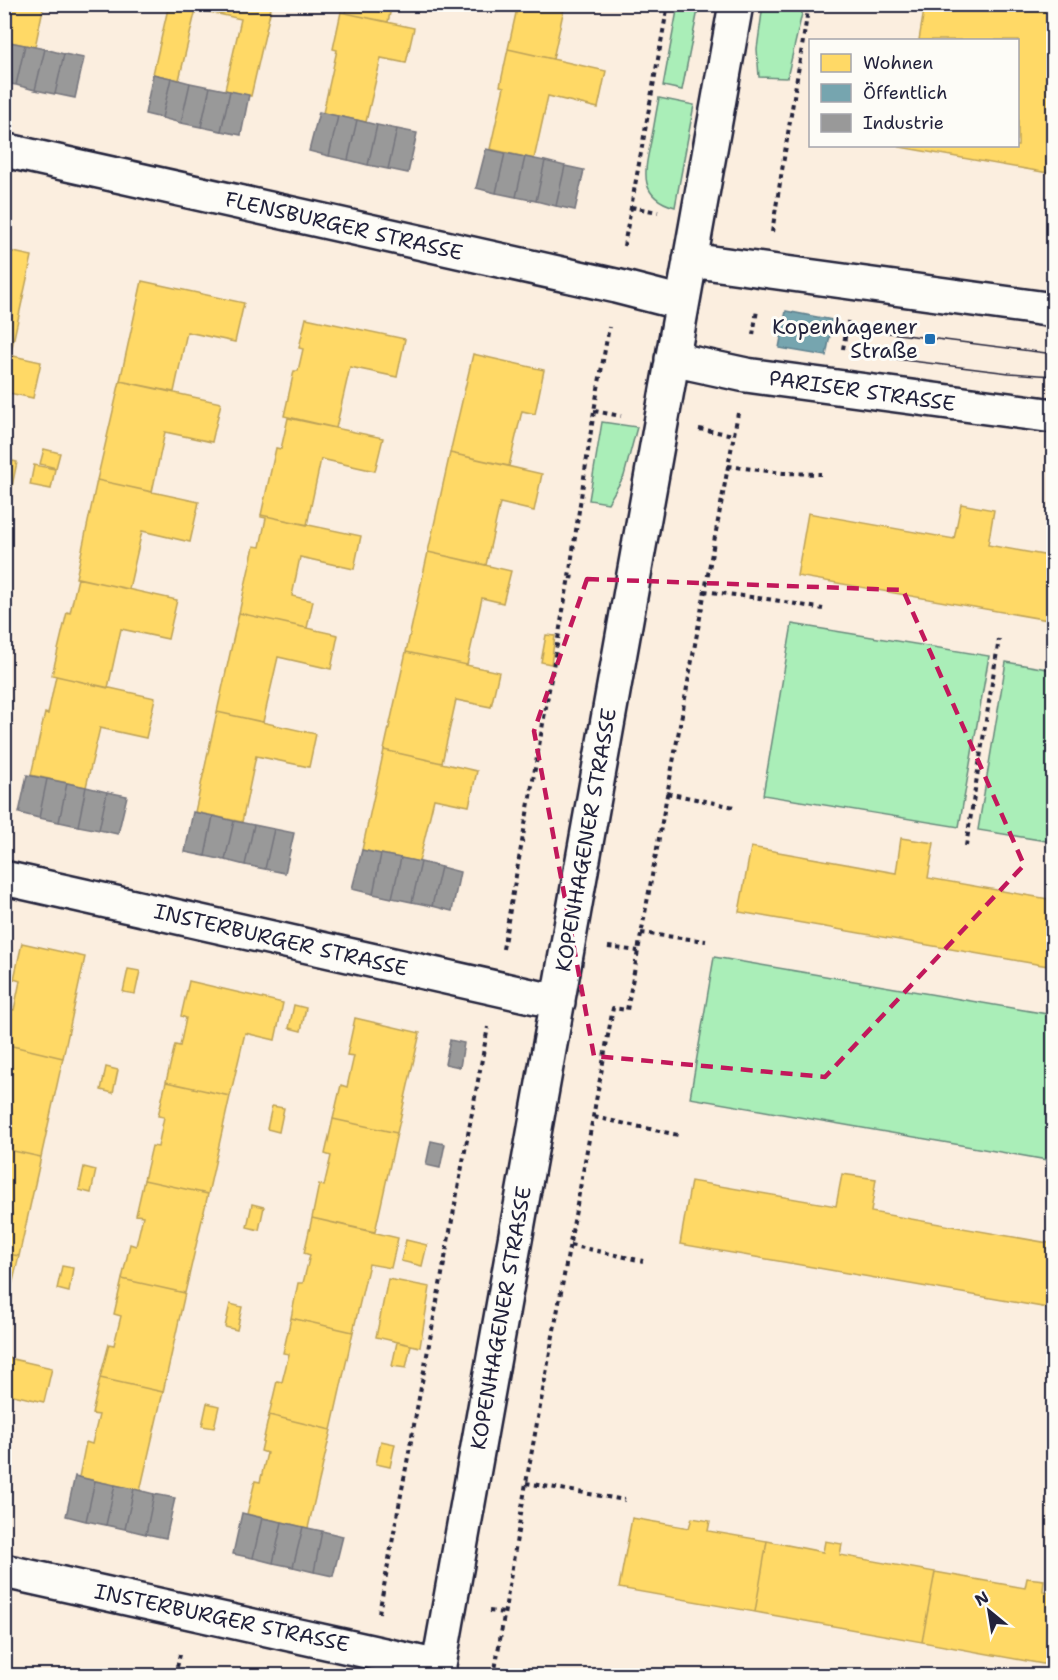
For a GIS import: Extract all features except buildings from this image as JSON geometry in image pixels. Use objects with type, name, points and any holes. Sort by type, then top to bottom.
[{"type":"street","name":"KOPENHAGENER STRASSE","points":[[438,1671],[736,4]]},
{"type":"street","name":"FLENSBURGER STRASSE","points":[[4,150],[593,281],[682,303]]},
{"type":"street","points":[[690,260],[1053,310]]},
{"type":"street","name":"PARISER STRASSE","points":[[672,359],[746,375],[1053,416]]},
{"type":"street","name":"INSTERBURGER STRASSE","points":[[4,878],[558,1002]]},
{"type":"street","name":"INSTERBURGER STRASSE","points":[[4,1571],[372,1651],[438,1671]]},
{"type":"path","points":[[631,207],[668,4]]},
{"type":"path","points":[[772,230],[809,4]]},
{"type":"path","points":[[752,341],[758,308]]},
{"type":"path","points":[[841,359],[848,319]]},
{"type":"path","points":[[372,1651],[496,988],[569,577],[594,411]]},
{"type":"path","points":[[494,1676],[526,1484],[614,1008],[627,1010],[738,413]]},
{"type":"path","points":[[728,466],[783,473],[821,474]]},
{"type":"path","points":[[569,577],[576,578]]},
{"type":"path","points":[[704,591],[823,609]]},
{"type":"path","points":[[966,846],[999,639]]},
{"type":"path","points":[[667,794],[734,807]]},
{"type":"path","points":[[641,933],[706,941]]},
{"type":"path","points":[[594,1117],[678,1135]]},
{"type":"path","points":[[570,1245],[643,1261]]},
{"type":"path","points":[[526,1484],[625,1500]]},
{"type":"highlighted area","points":[[587,579],[903,590],[1024,865],[825,1077],[594,1056],[534,731]]},
{"type":"green space","points":[[678,5],[699,5],[682,90],[663,86]]},
{"type":"green space","points":[[763,5],[804,5],[787,78],[759,77],[757,49]]},
{"type":"green space","points":[[659,98],[694,105],[675,207],[654,197],[646,181],[647,162]]},
{"type":"green space","points":[[602,422],[637,427],[624,476],[608,503],[589,500]]},
{"type":"green space","points":[[792,624],[989,656],[959,827],[763,795]]},
{"type":"green space","points":[[1006,662],[1053,670],[1053,842],[978,830]]},
{"type":"green space","points":[[714,957],[1053,1015],[1053,1161],[690,1098]]},
{"type":"tram line","points":[[874,331],[1054,354]]},
{"type":"tram line","points":[[871,356],[1009,373],[1054,376]]},
{"type":"place","name":"Kopenhagener Straße","points":[[930,339]]}]
